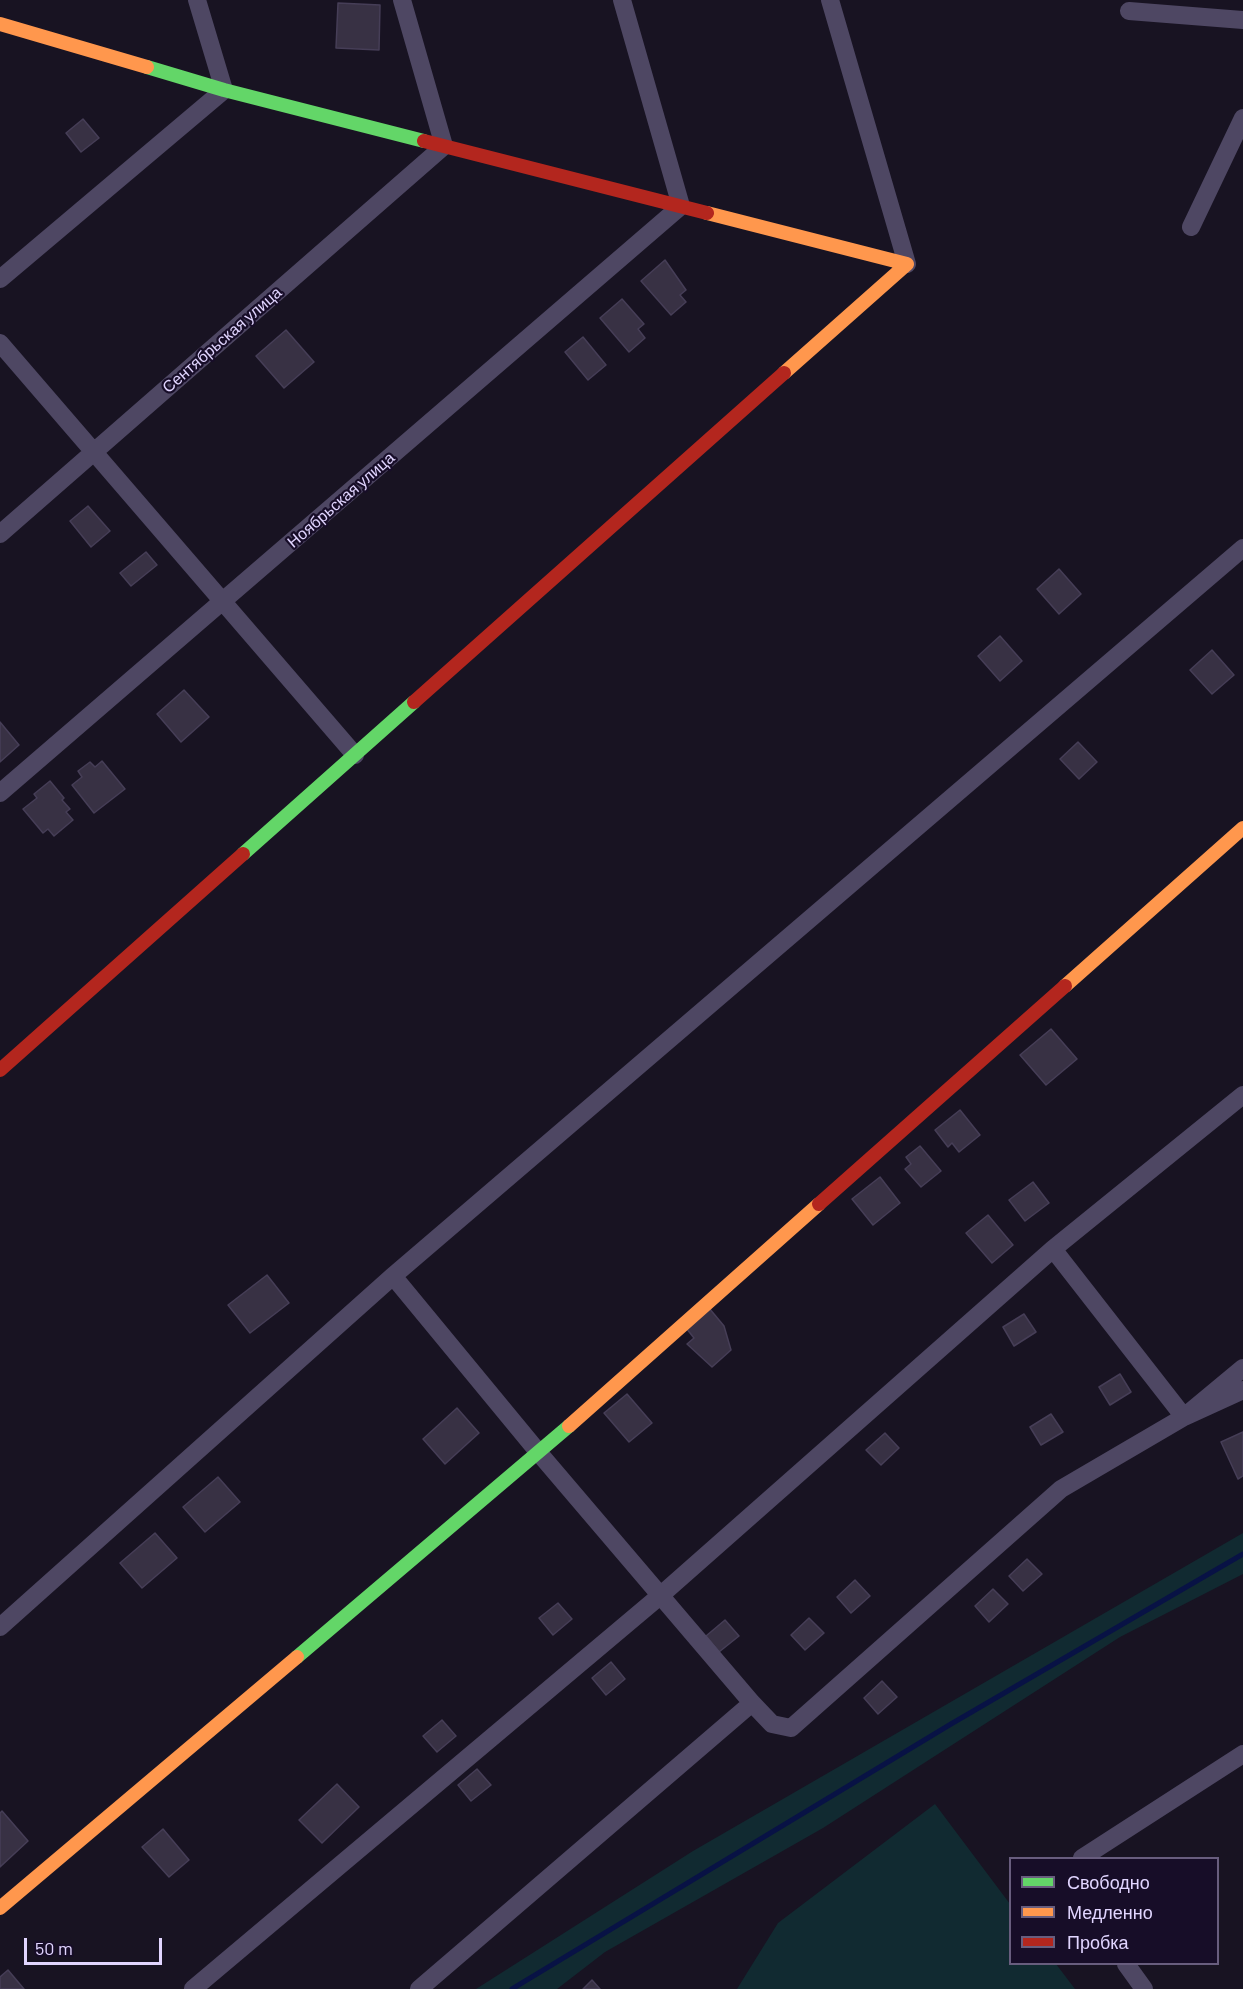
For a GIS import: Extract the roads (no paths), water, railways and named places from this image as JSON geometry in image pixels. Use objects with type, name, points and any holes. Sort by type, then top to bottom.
[{"type":"street","points":[[197,0],[224,90]]},
{"type":"street","points":[[402,0],[444,146]]},
{"type":"street","points":[[622,0],[681,206]]},
{"type":"street","points":[[830,0],[907,264]]},
{"type":"street","points":[[1129,11],[1243,20]]},
{"type":"street","points":[[0,24],[224,90],[907,264]]},
{"type":"street","points":[[0,279],[224,90]]},
{"type":"street","points":[[1191,227],[1243,118]]},
{"type":"street","name":"Сентябрьская улица","points":[[0,534],[444,146]]},
{"type":"street","name":"Ноябрьская улица","points":[[0,793],[681,206]]},
{"type":"street","points":[[0,1070],[907,264]]},
{"type":"street","points":[[0,343],[355,754]]},
{"type":"street","points":[[0,1627],[393,1276],[1243,548]]},
{"type":"street","points":[[0,1908],[539,1453],[1243,828]]},
{"type":"street","points":[[193,1989],[661,1595],[1053,1249],[1243,1095]]},
{"type":"street","points":[[1053,1249],[1184,1417]]},
{"type":"street","points":[[393,1276],[539,1453],[752,1703],[772,1724],[791,1728],[1061,1490],[1184,1417],[1243,1390]]},
{"type":"street","points":[[1184,1417],[1243,1368]]},
{"type":"street","points":[[419,1989],[752,1703]]},
{"type":"street","points":[[1084,1857],[1243,1754]]},
{"type":"street","points":[[1127,1965],[1144,1989]]},
{"type":"waterway","points":[[512,1989],[951,1724],[1243,1554]]}]
